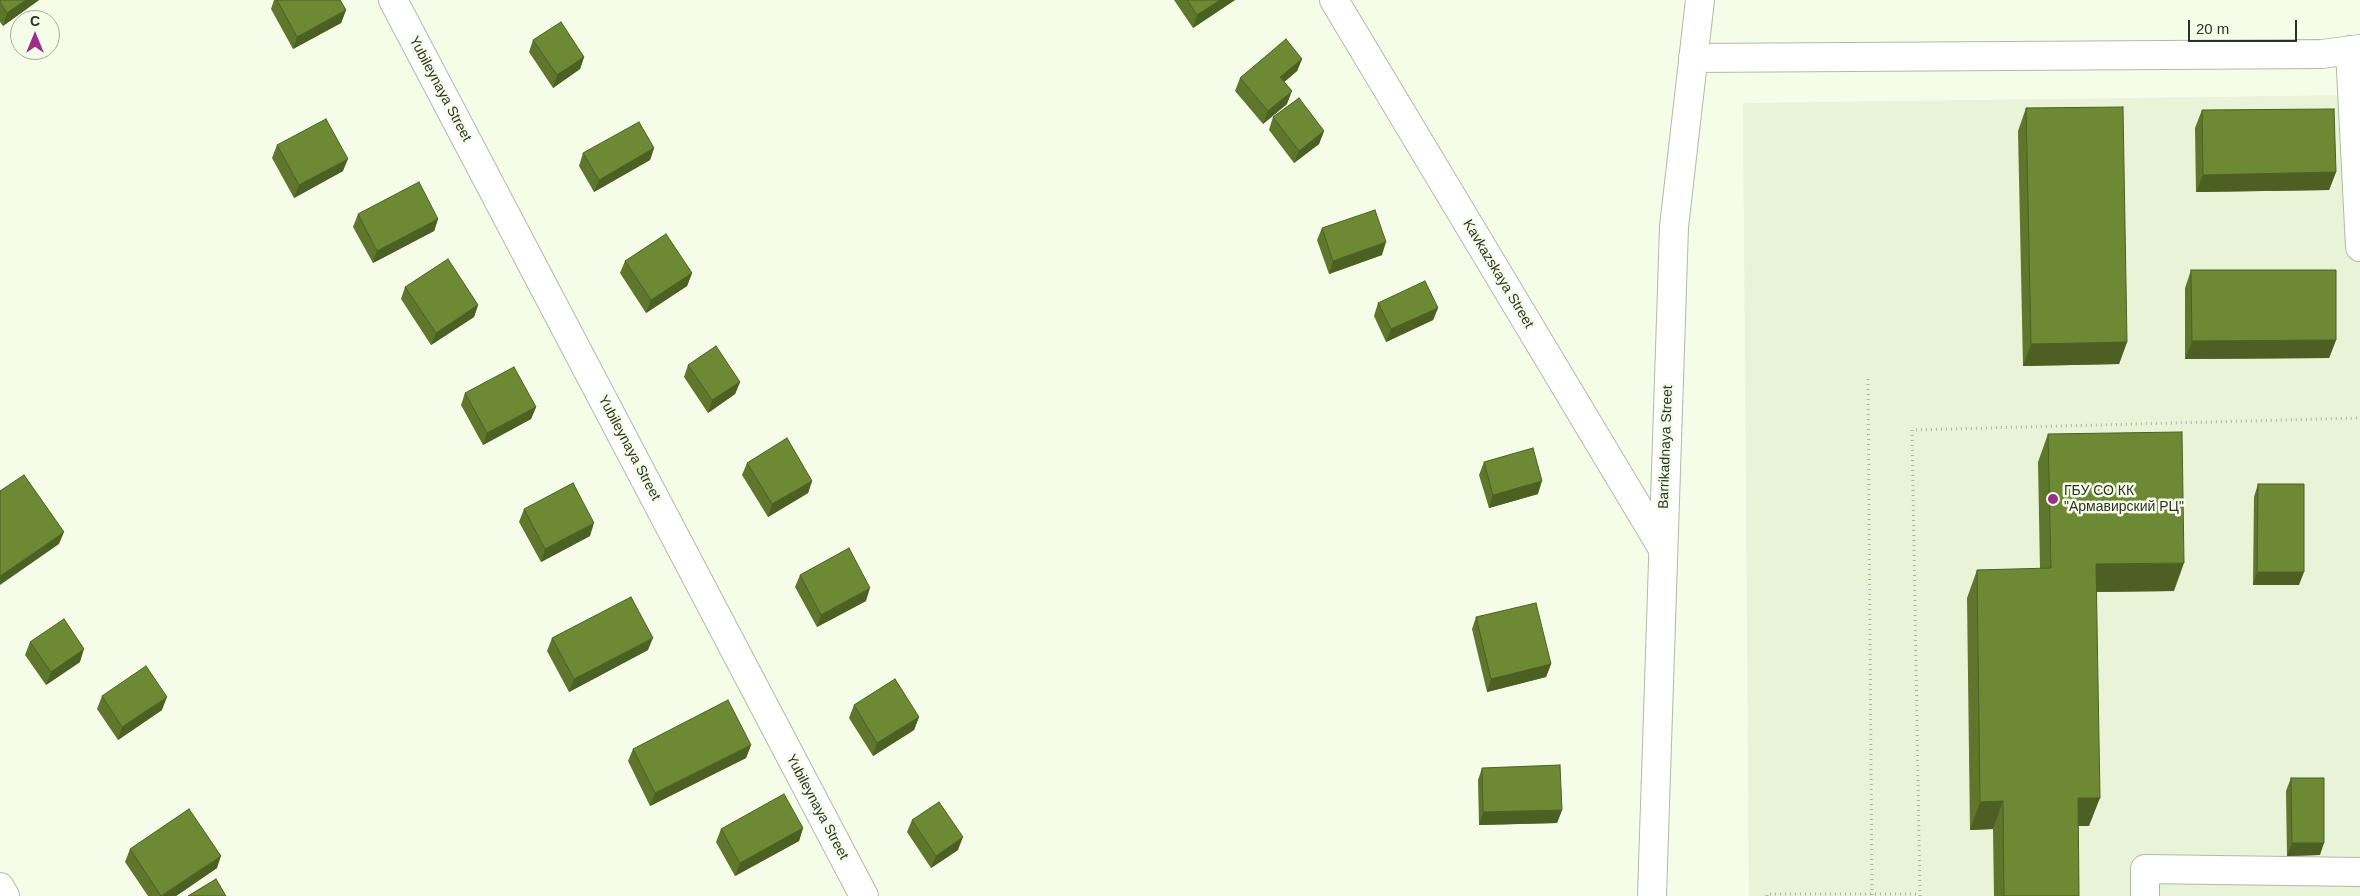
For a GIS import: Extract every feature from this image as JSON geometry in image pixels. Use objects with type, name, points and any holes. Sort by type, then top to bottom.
[{"type":"street","name":"Yubileynaya Street","points":[[394,0],[864,896]]},
{"type":"street","name":"Kavkazskaya Street","points":[[1334,0],[1663,548]]},
{"type":"street","name":"Barrikadnaya Street","points":[[1652,896],[1674,227],[1700,0]]},
{"type":"street","points":[[1693,58],[2312,54],[2355,49],[2360,247]]},
{"type":"street","points":[[2145,896],[2145,869],[2360,872]]},
{"type":"street","points":[[0,887],[5,896]]},
{"type":"path","points":[[1868,379],[1872,895]]},
{"type":"path","points":[[1767,896],[1920,895],[1912,430],[2360,418]]},
{"type":"shaded area","name":"ГБУ СО КК \"Армавирский РЦ\"","points":[[2360,95],[2360,896],[1749,896],[1743,103]]},
{"type":"building","points":[[0,0],[26,0],[7,13]]},
{"type":"building","points":[[277,0],[340,0],[346,10],[297,37]]},
{"type":"building","points":[[1187,0],[1220,0],[1197,15]]},
{"type":"building","points":[[561,22],[584,57],[557,75],[533,40]]},
{"type":"building","points":[[1286,39],[1302,59],[1280,77],[1292,91],[1268,111],[1240,78]]},
{"type":"building","points":[[1299,98],[1324,131],[1299,151],[1273,117]]},
{"type":"building","points":[[2123,107],[2127,342],[2031,344],[2026,108]]},
{"type":"building","points":[[2334,109],[2336,172],[2203,175],[2202,110]]},
{"type":"building","points":[[326,119],[348,159],[299,185],[277,145]]},
{"type":"building","points":[[639,122],[654,148],[599,180],[583,153]]},
{"type":"building","points":[[419,182],[438,219],[377,251],[358,214]]},
{"type":"building","points":[[1375,210],[1386,242],[1333,261],[1322,228]]},
{"type":"building","points":[[666,234],[692,273],[651,300],[625,261]]},
{"type":"building","points":[[448,259],[478,305],[436,333],[405,287]]},
{"type":"building","points":[[2191,270],[2336,270],[2336,340],[2192,341]]},
{"type":"building","points":[[1425,281],[1438,308],[1391,329],[1378,303]]},
{"type":"building","points":[[716,346],[740,382],[712,400],[688,365]]},
{"type":"building","points":[[514,367],[536,407],[487,433],[465,393]]},
{"type":"building","points":[[2182,432],[2184,563],[2096,564],[2100,798],[2078,798],[2079,896],[2004,896],[2003,801],[1980,802],[1977,570],[2051,568],[2048,434]]},
{"type":"building","points":[[787,438],[812,481],[772,504],[747,463]]},
{"type":"building","points":[[1533,448],[1542,481],[1493,495],[1484,462]]},
{"type":"building","points":[[24,475],[64,532],[0,576],[0,491]]},
{"type":"building","points":[[573,483],[594,523],[545,549],[524,509]]},
{"type":"building","points":[[2258,484],[2304,484],[2304,572],[2257,572]]},
{"type":"building","points":[[849,548],[870,588],[821,615],[800,575]]},
{"type":"building","points":[[631,597],[653,638],[574,679],[552,638]]},
{"type":"building","points":[[1536,603],[1551,664],[1491,679],[1476,617]]},
{"type":"building","points":[[64,619],[84,649],[51,672],[30,642]]},
{"type":"building","points":[[146,666],[167,697],[122,727],[102,696]]},
{"type":"building","points":[[895,679],[919,717],[877,743],[854,705]]},
{"type":"building","points":[[728,700],[751,745],[655,793],[633,749]]},
{"type":"building","points":[[1560,765],[1562,810],[1483,812],[1482,768]]},
{"type":"building","points":[[2291,778],[2324,778],[2324,843],[2292,843]]},
{"type":"building","points":[[784,794],[803,828],[740,863],[721,829]]},
{"type":"building","points":[[939,802],[963,837],[936,856],[912,820]]},
{"type":"building","points":[[189,809],[221,856],[161,896],[130,849]]},
{"type":"building","points":[[216,879],[226,896],[188,896]]},
{"type":"place","name":"ГБУ СО КК \"Армавирский РЦ\"","points":[[2053,499]]}]
